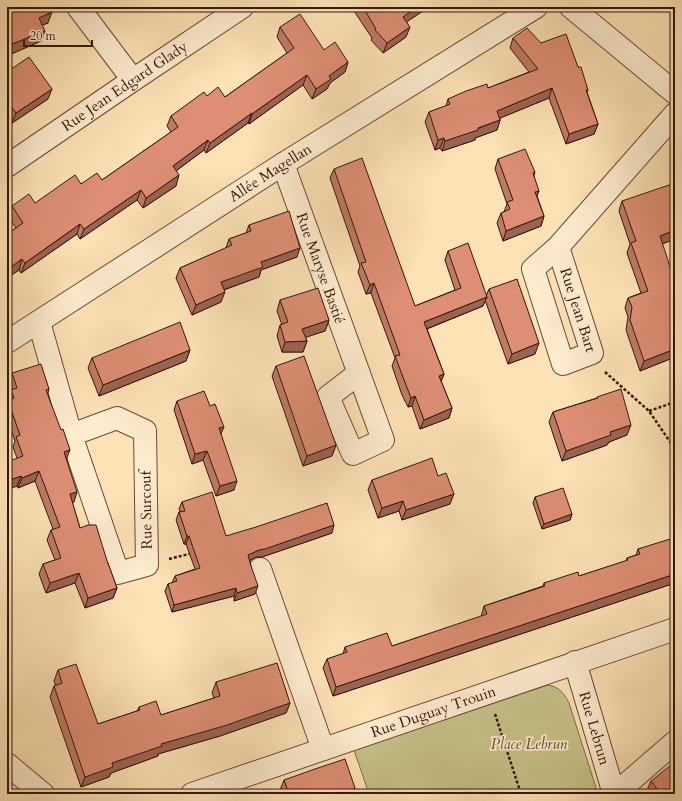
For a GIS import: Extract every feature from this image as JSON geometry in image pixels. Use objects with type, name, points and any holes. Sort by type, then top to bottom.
[{"type":"street","points":[[78,7],[133,80]]},
{"type":"street","name":"Rue Jean Edgard Glady","points":[[7,166],[242,7]]},
{"type":"street","name":"Allée Magellan","points":[[7,342],[283,164],[536,7]]},
{"type":"street","points":[[571,7],[675,93]]},
{"type":"street","name":"Rue Jean Bart","points":[[558,247],[592,353],[563,364],[533,269],[558,247],[675,114]]},
{"type":"street","name":"Rue Maryse Bastié","points":[[283,164],[359,373]]},
{"type":"street","name":"Rue Surcouf","points":[[39,322],[71,435],[118,573],[147,565],[145,431],[117,418],[71,435]]},
{"type":"street","points":[[260,569],[324,749]]},
{"type":"street","name":"Rue Duguay Trouin","points":[[192,794],[675,629]]},
{"type":"street","name":"Rue Lebrun","points":[[575,662],[615,794]]},
{"type":"street","points":[[615,794],[675,742]]},
{"type":"street","points":[[7,764],[43,794]]},
{"type":"path","points":[[592,353],[604,371],[649,411],[675,449]]},
{"type":"path","points":[[649,411],[675,402]]},
{"type":"path","points":[[147,565],[193,553]]},
{"type":"path","points":[[488,692],[521,794]]},
{"type":"green space","name":"Place Lebrun","points":[[548,685],[561,691],[569,703],[598,794],[369,794],[354,750]]},
{"type":"building","points":[[7,7],[49,7],[52,12],[39,18],[45,31],[12,44],[7,32],[7,28],[9,27],[7,22]]},
{"type":"building","points":[[363,7],[417,7],[403,17],[410,27],[387,43],[375,30],[376,29]]},
{"type":"building","points":[[300,14],[324,50],[335,42],[348,62],[329,76],[331,79],[316,89],[307,75],[210,143],[208,140],[173,166],[179,175],[146,198],[141,190],[84,229],[80,224],[25,263],[22,259],[7,270],[7,234],[23,223],[12,206],[29,194],[35,203],[75,175],[81,184],[97,173],[102,180],[178,127],[171,116],[204,92],[207,96],[218,87],[225,97],[294,48],[280,27]]},
{"type":"building","points":[[527,28],[541,43],[566,34],[578,67],[581,67],[588,90],[586,90],[598,124],[569,134],[552,88],[497,111],[500,120],[478,128],[478,130],[445,141],[444,138],[438,140],[429,112],[450,104],[448,99],[466,91],[487,84],[488,88],[538,69],[513,38]]},
{"type":"building","points":[[29,57],[52,89],[16,113],[7,101],[7,72]]},
{"type":"building","points":[[525,149],[535,172],[533,173],[539,191],[535,192],[544,216],[506,231],[501,213],[510,209],[507,202],[513,200],[498,159]]},
{"type":"building","points":[[362,158],[415,306],[461,288],[448,251],[468,243],[487,297],[424,322],[444,374],[439,376],[452,408],[424,420],[415,396],[411,398],[395,356],[400,355],[374,283],[370,285],[361,263],[366,262],[334,169]]},
{"type":"building","points":[[675,183],[675,230],[660,236],[675,282],[675,284],[672,285],[675,294],[675,349],[644,361],[630,320],[632,307],[628,298],[648,291],[631,243],[636,241],[622,201]]},
{"type":"building","points":[[289,211],[300,248],[261,262],[263,267],[221,282],[225,292],[196,305],[180,268],[232,245],[229,239],[251,231],[249,225]]},
{"type":"building","points":[[517,279],[539,343],[512,354],[489,289]]},
{"type":"building","points":[[318,288],[329,320],[302,329],[307,341],[285,342],[280,325],[288,322],[280,300]]},
{"type":"building","points":[[180,322],[190,350],[103,385],[92,358]]},
{"type":"building","points":[[304,356],[336,445],[307,456],[276,366]]},
{"type":"building","points":[[41,364],[49,389],[46,390],[61,430],[63,429],[70,450],[64,452],[77,492],[70,494],[80,528],[88,525],[96,525],[117,588],[88,598],[79,573],[50,583],[43,564],[61,558],[51,530],[60,527],[39,471],[22,478],[21,476],[7,481],[7,462],[23,456],[16,437],[20,435],[8,401],[14,398],[11,390],[17,388],[12,373]]},
{"type":"building","points":[[621,389],[631,425],[610,432],[611,435],[566,451],[553,412]]},
{"type":"building","points":[[204,391],[210,406],[215,404],[224,427],[219,428],[237,481],[220,486],[207,451],[195,454],[177,401]]},
{"type":"building","points":[[432,458],[438,476],[446,473],[454,494],[406,510],[403,501],[382,508],[372,480]]},
{"type":"building","points":[[563,488],[572,514],[544,524],[535,497]]},
{"type":"building","points":[[212,492],[226,536],[327,503],[334,525],[248,555],[258,586],[237,593],[236,588],[174,605],[168,584],[177,581],[175,576],[200,568],[179,512],[185,511],[182,502]]},
{"type":"building","points":[[670,539],[672,542],[675,541],[675,574],[336,687],[327,659],[347,652],[345,647],[387,633],[392,646],[487,614],[484,606],[545,586],[544,583],[578,572],[579,576],[628,560],[627,558],[640,554],[638,549]]},
{"type":"building","points":[[277,663],[290,703],[224,726],[161,744],[162,746],[112,763],[113,767],[85,777],[54,686],[62,683],[58,670],[76,664],[98,724],[140,710],[139,707],[156,701],[161,715],[220,696],[216,682]]},
{"type":"building","points":[[345,759],[356,794],[289,794],[284,780]]},
{"type":"building","points":[[675,762],[675,794],[661,794],[651,781]]}]
